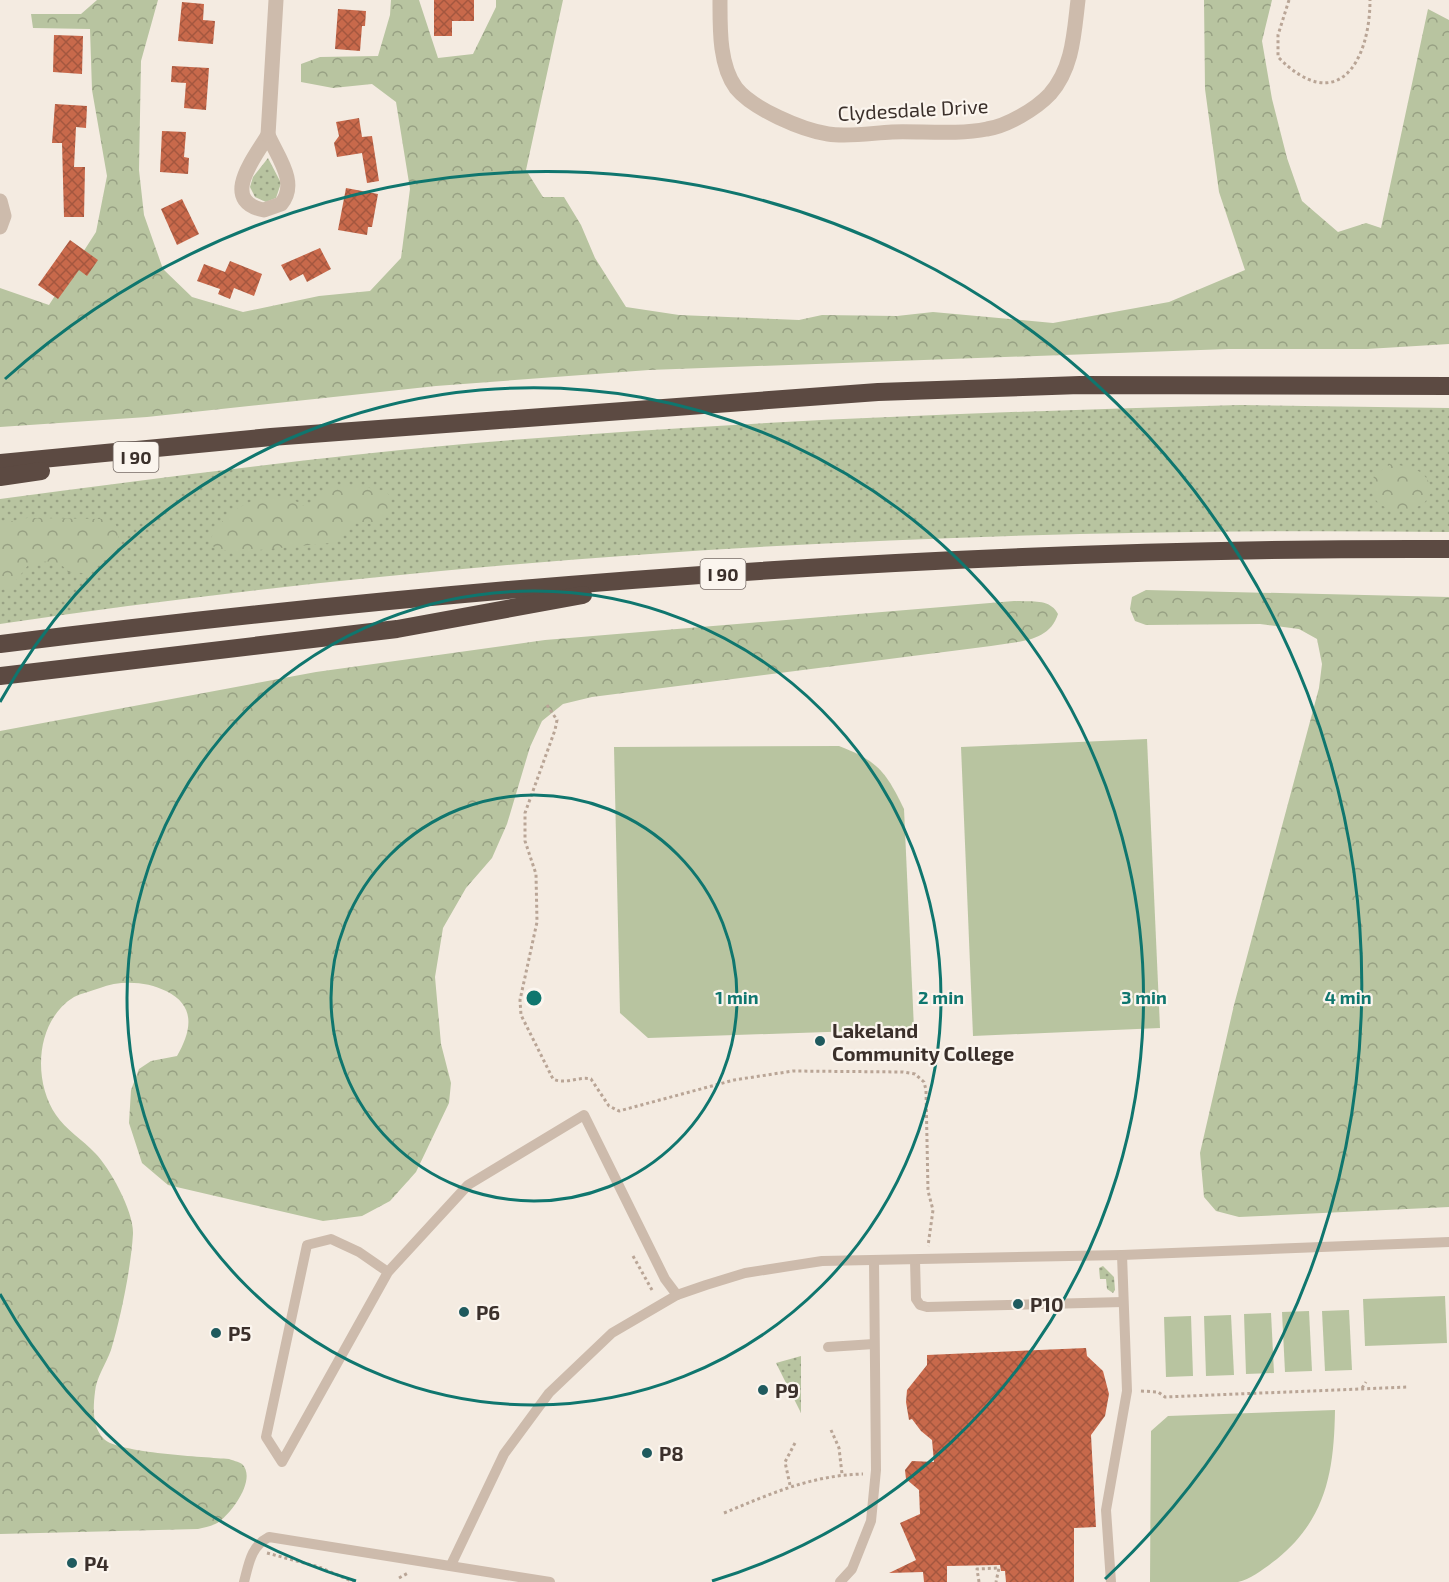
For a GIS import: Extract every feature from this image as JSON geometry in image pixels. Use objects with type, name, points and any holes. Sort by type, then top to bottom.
[{"type":"highway","name":"I 90","points":[[0,477],[271,437],[878,392],[1092,385],[1449,386]]},
{"type":"highway","points":[[0,464],[271,437]]},
{"type":"highway","name":"I 90","points":[[0,644],[377,600],[750,571],[1056,556],[1449,549]]},
{"type":"highway","points":[[0,676],[397,629],[676,578]]},
{"type":"street","points":[[268,135],[288,178],[289,188],[281,204],[264,210],[249,204],[243,194],[241,184],[268,135],[276,0]]},
{"type":"street","name":"Clydesdale Drive","points":[[720,0],[722,47],[727,69],[736,88],[754,105],[772,115],[828,134],[988,129],[1013,119],[1037,105],[1058,83],[1073,45],[1078,0]]},
{"type":"street","points":[[0,201],[4,216],[0,227]]},
{"type":"lane","points":[[388,1272],[359,1252],[331,1239],[307,1245],[266,1437],[282,1462],[388,1272],[468,1185],[584,1114],[665,1279],[677,1295]]},
{"type":"lane","points":[[451,1565],[504,1454],[549,1393],[612,1333],[677,1295],[745,1273],[782,1266],[874,1260],[1122,1255],[1449,1242]]},
{"type":"lane","points":[[1111,1582],[1106,1510],[1127,1391],[1122,1255]]},
{"type":"lane","points":[[840,1582],[852,1569],[871,1521],[876,1470],[874,1260]]},
{"type":"lane","points":[[915,1260],[916,1299],[920,1305],[927,1307],[1123,1302]]},
{"type":"lane","points":[[828,1347],[874,1344]]},
{"type":"lane","points":[[244,1582],[253,1551],[260,1541],[269,1537],[550,1582]]},
{"type":"path","points":[[1289,0],[1278,35],[1278,57],[1306,80],[1335,81],[1350,73],[1366,44],[1370,0]]},
{"type":"path","points":[[547,705],[557,720],[530,797],[523,827],[536,874],[537,922],[520,1000],[521,1015],[554,1079],[565,1082],[583,1077],[591,1079],[597,1083],[609,1106],[619,1111],[734,1080],[793,1071],[858,1070],[915,1074],[924,1082],[926,1090],[928,1191],[933,1209],[928,1247]]},
{"type":"path","points":[[633,1256],[652,1290]]},
{"type":"path","points":[[1362,1388],[1366,1382]]},
{"type":"path","points":[[1127,1391],[1158,1392],[1165,1397],[1408,1387]]},
{"type":"path","points":[[831,1430],[839,1448],[842,1474]]},
{"type":"path","points":[[790,1485],[785,1462],[795,1443]]},
{"type":"path","points":[[724,1513],[790,1485],[842,1474],[867,1474]]},
{"type":"path","points":[[266,1552],[319,1567],[354,1582]]},
{"type":"path","points":[[979,1582],[977,1569],[999,1568],[996,1582]]},
{"type":"path","points":[[399,1578],[408,1573]]},
{"type":"green space","points":[[97,0],[158,0],[141,61],[139,170],[144,215],[163,269],[192,297],[243,312],[319,296],[370,291],[401,258],[410,189],[396,102],[372,84],[333,88],[301,82],[301,64],[320,57],[378,56],[390,15],[391,0],[419,0],[438,58],[473,54],[496,7],[496,0],[563,0],[526,170],[543,197],[564,197],[581,225],[595,258],[626,307],[679,315],[799,320],[822,315],[897,316],[933,312],[1053,323],[1169,302],[1245,270],[1219,192],[1205,89],[1204,0],[1272,0],[1262,41],[1272,99],[1287,158],[1302,201],[1338,232],[1366,223],[1381,228],[1428,9],[1449,20],[1449,344],[1367,349],[1228,349],[649,370],[436,386],[147,417],[0,427],[0,288],[49,305],[96,232],[107,176],[92,90],[90,29],[33,28],[31,14],[81,14]]},
{"type":"green space","points":[[268,158],[281,183],[276,198],[266,202],[255,197],[250,187],[253,177]]},
{"type":"green space","points":[[1240,405],[1449,408],[1449,532],[1267,531],[1086,534],[723,549],[541,562],[360,579],[180,599],[0,624],[0,499],[340,457],[551,437],[846,419]]},
{"type":"green space","points":[[1391,464],[1417,470],[1426,478],[1432,491],[1424,503],[1405,510],[1391,509],[1379,504],[1373,496],[1374,475]]},
{"type":"green space","points":[[354,485],[385,491],[391,497],[391,508],[384,520],[368,524],[354,523],[330,543],[240,552],[215,549],[210,541],[216,529],[225,519],[250,502],[278,496],[291,499],[303,506],[311,505],[330,486]]},
{"type":"green space","points":[[27,518],[107,519],[116,525],[118,546],[116,552],[83,573],[68,572],[55,562],[29,564],[11,587],[0,590],[0,524]]},
{"type":"green space","points":[[1146,590],[1449,597],[1449,1207],[1239,1217],[1216,1211],[1204,1197],[1200,1153],[1234,1005],[1319,688],[1322,664],[1317,639],[1299,629],[1260,624],[1146,625],[1135,621],[1130,609],[1132,597]]},
{"type":"green space","points":[[1014,601],[1045,603],[1055,609],[1058,614],[1047,631],[1031,639],[592,697],[563,704],[542,721],[530,747],[507,824],[492,858],[466,888],[443,928],[435,977],[441,1044],[451,1083],[449,1103],[416,1172],[390,1201],[362,1216],[323,1221],[168,1185],[142,1163],[129,1123],[131,1090],[139,1069],[151,1061],[177,1056],[188,1029],[187,1012],[183,1004],[166,991],[150,985],[124,983],[108,985],[80,994],[61,1007],[45,1035],[42,1051],[43,1085],[48,1101],[60,1120],[95,1153],[107,1169],[130,1214],[133,1234],[122,1307],[111,1350],[96,1387],[94,1411],[97,1429],[104,1439],[126,1448],[163,1454],[234,1460],[242,1464],[247,1478],[241,1495],[225,1517],[215,1524],[198,1529],[0,1534],[0,731],[316,672],[545,640]]},
{"type":"green space","points":[[1147,739],[1160,1028],[973,1036],[961,747]]},
{"type":"green space","points":[[839,746],[863,757],[879,769],[892,786],[904,809],[914,1029],[648,1038],[620,1013],[614,747]]},
{"type":"green space","points":[[1103,1266],[1114,1277],[1115,1290],[1113,1293],[1107,1289],[1106,1279],[1100,1279],[1099,1268]]},
{"type":"green space","points":[[1445,1296],[1447,1343],[1365,1346],[1363,1299]]},
{"type":"green space","points":[[1349,1310],[1352,1370],[1325,1371],[1322,1311]]},
{"type":"green space","points":[[1309,1311],[1312,1371],[1285,1372],[1282,1312]]},
{"type":"green space","points":[[1271,1313],[1274,1373],[1246,1374],[1244,1314]]},
{"type":"green space","points":[[1231,1315],[1234,1375],[1206,1376],[1204,1316]]},
{"type":"green space","points":[[1191,1316],[1193,1376],[1166,1377],[1164,1317]]},
{"type":"green space","points":[[801,1356],[801,1413],[776,1363]]},
{"type":"green space","points":[[1335,1410],[1333,1453],[1324,1492],[1317,1510],[1294,1543],[1277,1559],[1254,1576],[1238,1582],[1150,1582],[1151,1431],[1168,1416]]},
{"type":"building","points":[[434,0],[474,0],[474,21],[452,21],[452,36],[434,36]]},
{"type":"building","points":[[182,2],[204,4],[203,20],[215,21],[213,44],[178,41]]},
{"type":"building","points":[[338,9],[366,11],[360,51],[335,49]]},
{"type":"building","points":[[54,35],[83,36],[82,74],[53,72]]},
{"type":"building","points":[[172,66],[209,68],[206,110],[184,108],[186,83],[171,82]]},
{"type":"building","points":[[55,104],[87,106],[86,128],[76,127],[74,167],[85,167],[84,217],[64,217],[62,143],[52,143]]},
{"type":"building","points":[[359,118],[362,137],[372,136],[379,181],[367,183],[362,153],[337,157],[334,143],[339,136],[336,122]]},
{"type":"building","points":[[162,131],[186,132],[184,157],[189,158],[188,174],[160,172]]},
{"type":"building","points":[[346,188],[378,194],[372,227],[368,227],[367,235],[338,230]]},
{"type":"building","points":[[182,199],[199,234],[177,245],[161,209]]},
{"type":"building","points":[[70,240],[98,260],[87,276],[79,270],[58,299],[38,285]]},
{"type":"building","points":[[320,248],[331,269],[307,282],[303,274],[290,281],[281,265]]},
{"type":"building","points":[[230,261],[262,274],[254,296],[234,288],[230,299],[218,294],[220,289],[197,281],[204,264],[225,272]]},
{"type":"building","points":[[1086,1348],[1087,1356],[1103,1371],[1109,1394],[1105,1416],[1091,1435],[1096,1527],[1074,1528],[1074,1582],[1006,1582],[1005,1571],[1001,1571],[1000,1565],[947,1566],[947,1582],[924,1582],[923,1572],[889,1573],[916,1560],[900,1523],[920,1514],[919,1490],[906,1479],[905,1470],[912,1461],[934,1462],[932,1440],[912,1419],[909,1420],[906,1402],[907,1390],[927,1365],[927,1355]]},
{"type":"place","name":"Lakeland Community College","points":[[820,1041]]},
{"type":"place","name":"P10","points":[[1018,1304]]},
{"type":"place","name":"P6","points":[[464,1312]]},
{"type":"place","name":"P5","points":[[216,1333]]},
{"type":"place","name":"P9","points":[[763,1390]]},
{"type":"place","name":"P8","points":[[647,1453]]},
{"type":"place","name":"P4","points":[[72,1563]]}]
